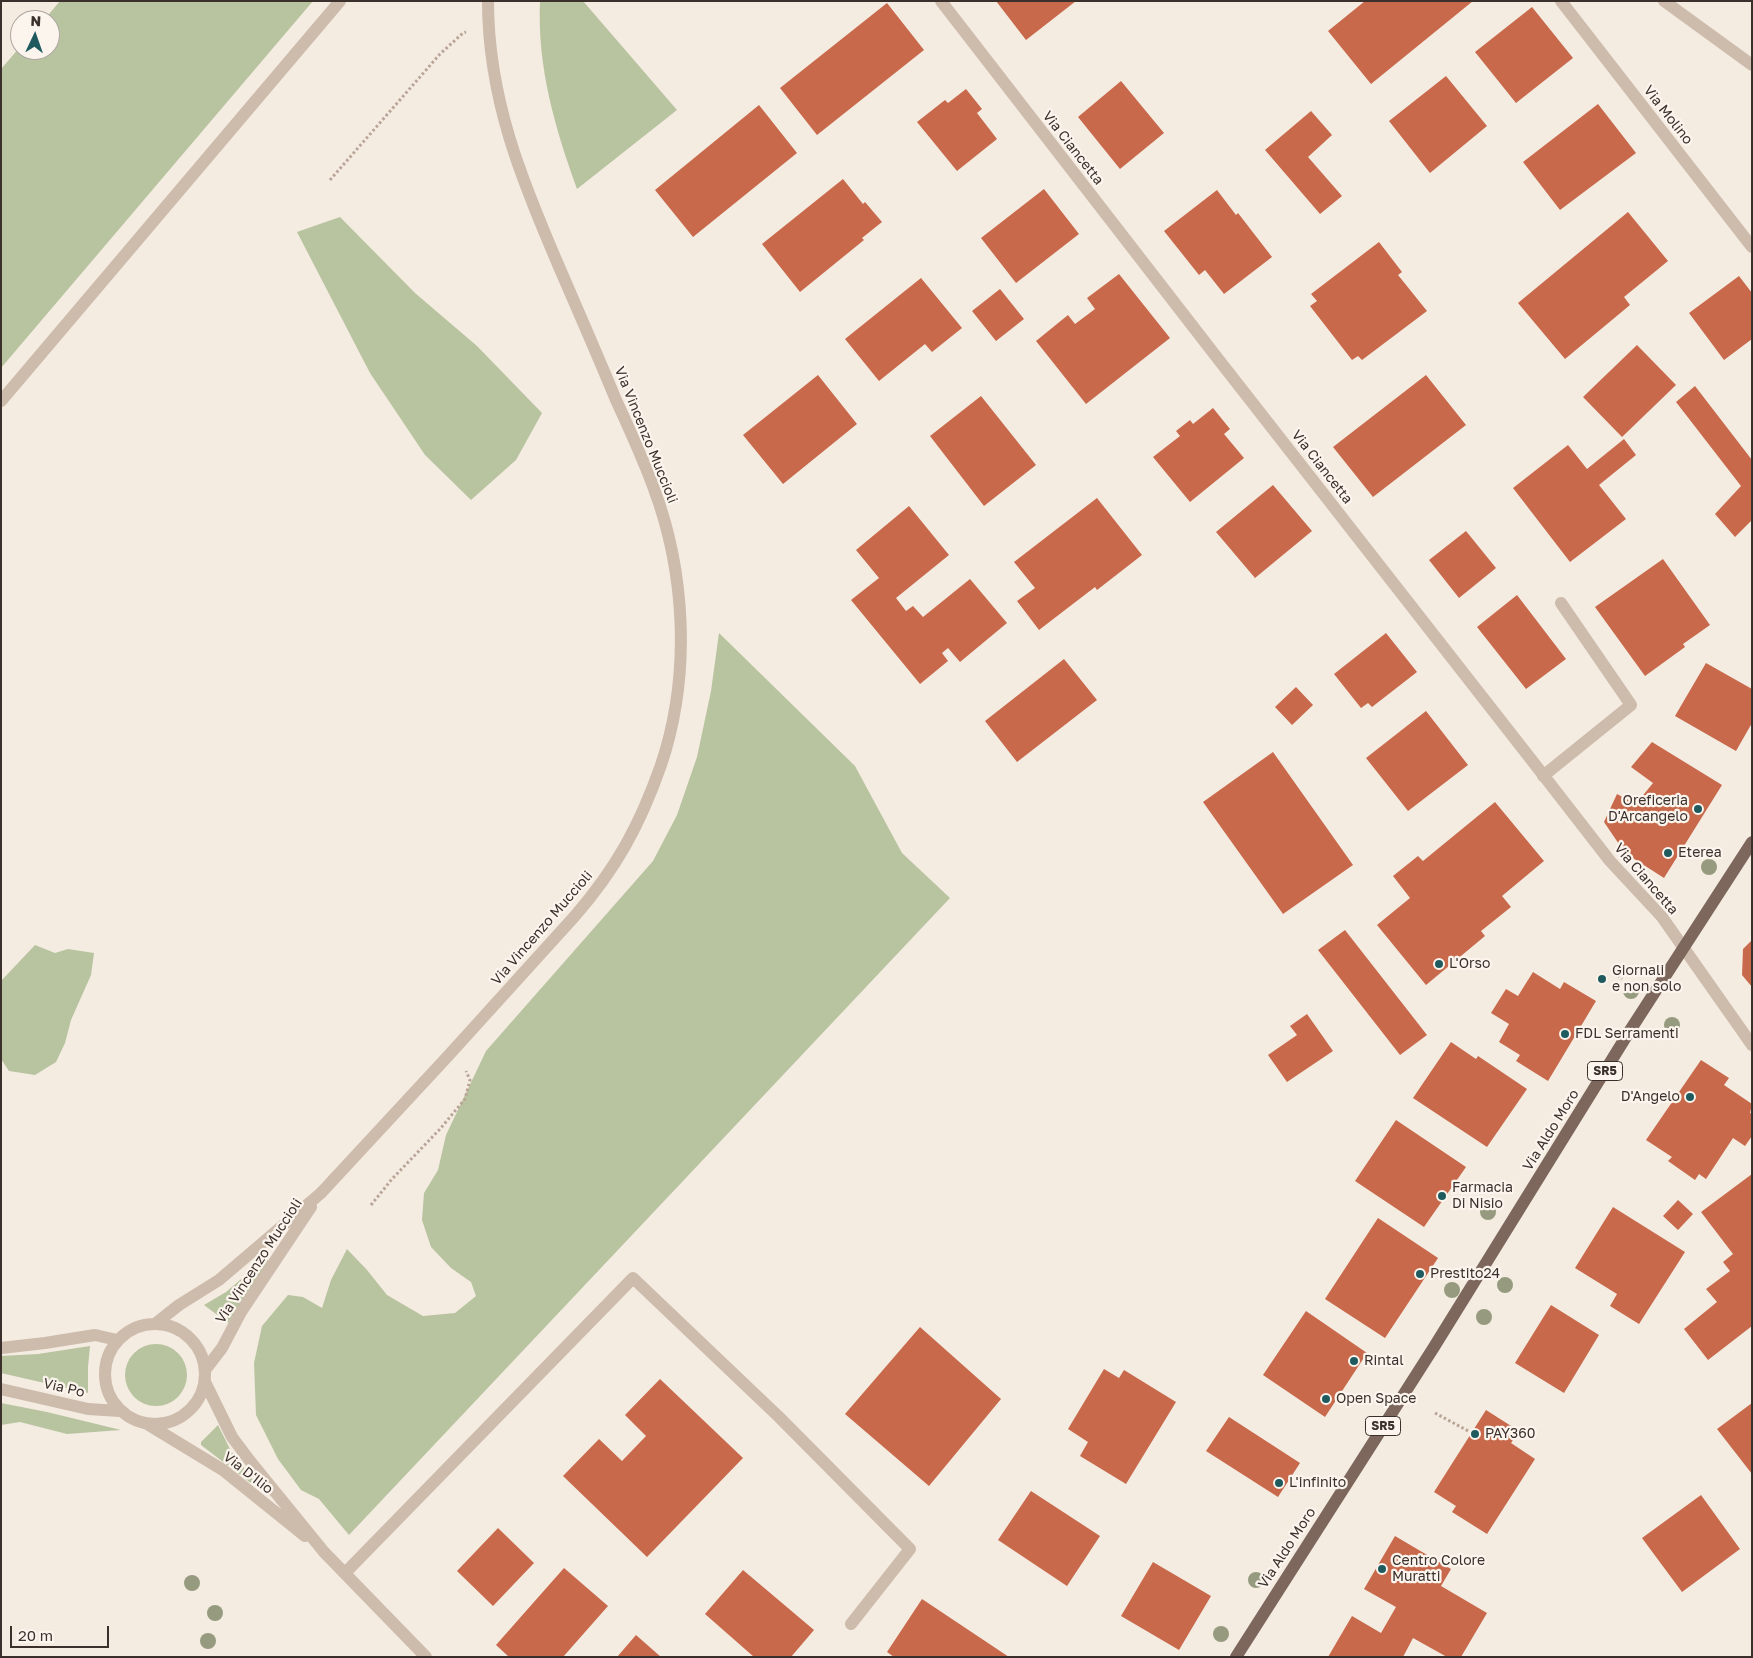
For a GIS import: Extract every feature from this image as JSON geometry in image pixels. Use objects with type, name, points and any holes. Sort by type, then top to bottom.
[{"type":"main road","name":"SR5","points":[[1684,948],[1752,842]]},
{"type":"main road","name":"Via Aldo Moro","points":[[1236,1657],[1434,1347],[1629,1032],[1684,948]]},
{"type":"street","points":[[1,401],[340,1]]},
{"type":"street","name":"Via Vincenzo Muccioli","points":[[155,1324],[179,1305],[219,1280],[321,1193],[592,897],[625,849],[650,796],[667,747],[674,717],[680,650],[680,619],[669,540],[654,487],[539,221],[518,165],[500,109],[492,63],[488,1]]},
{"type":"street","name":"Via Ciancetta","points":[[941,1],[1543,776],[1610,861],[1662,917],[1752,1045]]},
{"type":"street","name":"Via Molino","points":[[1562,1],[1752,247]]},
{"type":"street","points":[[1664,1],[1752,65]]},
{"type":"street","points":[[1543,776],[1631,705],[1561,602]]},
{"type":"street","name":"Via Vincenzo Muccioli","points":[[205,1376],[241,1312],[321,1193]]},
{"type":"street","points":[[345,1573],[633,1278],[779,1416],[910,1549],[851,1624]]},
{"type":"street","points":[[155,1324],[170,1326],[189,1337],[202,1356],[205,1376],[200,1397],[191,1409],[179,1418],[165,1424],[149,1425],[134,1420],[120,1411],[110,1399],[105,1384],[104,1368],[109,1353],[128,1330],[155,1324]]},
{"type":"street","points":[[1,1348],[95,1335],[118,1340]]},
{"type":"street","name":"Via D'Ilio","points":[[205,1376],[232,1437],[324,1552]]},
{"type":"street","name":"Via Po","points":[[1,1389],[88,1409],[120,1411]]},
{"type":"street","name":"Via D'Ilio","points":[[149,1425],[223,1470],[324,1552],[426,1657]]},
{"type":"path","points":[[330,180],[440,54],[463,33],[489,29]]},
{"type":"path","points":[[1614,972],[1622,979]]},
{"type":"path","points":[[371,1205],[392,1179],[440,1129],[465,1099],[470,1080],[466,1071],[448,1056]]},
{"type":"path","points":[[1435,1413],[1472,1433]]},
{"type":"green space","points":[[60,1],[313,1],[1,368],[1,69],[10,59],[60,60],[60,10],[52,10]]},
{"type":"green space","points":[[540,1],[583,1],[677,110],[577,189],[549,97],[541,50]]},
{"type":"green space","points":[[340,217],[415,293],[477,346],[542,413],[516,460],[471,500],[425,455],[370,373],[297,232]]},
{"type":"green space","points":[[719,633],[855,766],[902,853],[950,898],[349,1535],[319,1499],[301,1490],[278,1459],[256,1415],[254,1363],[262,1326],[288,1295],[303,1297],[322,1308],[331,1280],[347,1249],[387,1295],[423,1316],[455,1313],[476,1296],[471,1282],[451,1268],[431,1247],[422,1220],[424,1193],[438,1170],[446,1135],[486,1051],[653,861],[677,815],[697,757],[711,691]]},
{"type":"green space","points":[[35,945],[55,953],[68,949],[94,953],[91,975],[71,1020],[65,1043],[56,1062],[35,1075],[9,1071],[1,1059],[1,981]]},
{"type":"green space","points":[[266,1258],[270,1263],[228,1323],[204,1305],[226,1292]]},
{"type":"green space","points":[[156,1344],[168,1347],[178,1353],[184,1363],[187,1375],[184,1387],[178,1397],[168,1403],[156,1406],[144,1403],[134,1397],[128,1387],[125,1375],[128,1363],[134,1353],[144,1347]]},
{"type":"green space","points":[[90,1346],[88,1393],[1,1373],[1,1356],[38,1354]]},
{"type":"green space","points":[[1,1403],[121,1430],[67,1434],[20,1422],[1,1425]]},
{"type":"green space","points":[[218,1425],[231,1451],[254,1481],[252,1484],[201,1445],[201,1442]]},
{"type":"building","points":[[996,1],[1076,1],[1026,40]]},
{"type":"building","points":[[1365,1],[1473,1],[1371,84],[1328,31]]},
{"type":"building","points":[[887,3],[924,50],[817,135],[780,88]]},
{"type":"building","points":[[1532,7],[1573,58],[1516,103],[1475,52]]},
{"type":"building","points":[[1446,76],[1487,126],[1430,173],[1389,121]]},
{"type":"building","points":[[1121,81],[1164,133],[1120,169],[1078,117]]},
{"type":"building","points":[[966,89],[982,109],[977,113],[997,139],[957,171],[917,122],[945,100],[948,103]]},
{"type":"building","points":[[1598,104],[1636,153],[1560,210],[1523,162]]},
{"type":"building","points":[[759,105],[797,153],[693,237],[655,190]]},
{"type":"building","points":[[1311,111],[1332,135],[1308,157],[1342,196],[1320,214],[1265,150]]},
{"type":"building","points":[[843,179],[863,204],[865,202],[882,222],[862,238],[864,240],[800,292],[762,244]]},
{"type":"building","points":[[1044,189],[1079,234],[1016,283],[981,238]]},
{"type":"building","points":[[1217,190],[1236,215],[1238,213],[1272,257],[1224,294],[1205,270],[1199,275],[1164,231]]},
{"type":"building","points":[[1628,212],[1668,261],[1624,297],[1630,305],[1565,359],[1518,303]]},
{"type":"building","points":[[1379,242],[1402,272],[1398,275],[1427,311],[1362,360],[1358,356],[1352,360],[1310,306],[1317,301],[1311,294]]},
{"type":"building","points":[[1119,274],[1170,338],[1086,404],[1036,341],[1068,315],[1075,324],[1095,309],[1087,298]]},
{"type":"building","points":[[1739,276],[1752,293],[1752,339],[1724,360],[1689,313]]},
{"type":"building","points":[[921,278],[962,328],[932,352],[925,344],[879,381],[845,339]]},
{"type":"building","points":[[1000,289],[1024,319],[996,341],[972,311]]},
{"type":"building","points":[[1637,345],[1676,385],[1622,437],[1583,397]]},
{"type":"building","points":[[818,375],[857,424],[783,484],[743,435]]},
{"type":"building","points":[[1426,375],[1466,425],[1373,497],[1333,447]]},
{"type":"building","points":[[1695,386],[1752,460],[1752,520],[1735,537],[1715,514],[1741,486],[1676,402]]},
{"type":"building","points":[[981,396],[1036,465],[984,506],[930,436]]},
{"type":"building","points":[[1213,408],[1230,429],[1224,434],[1244,458],[1190,502],[1153,457],[1180,436],[1176,431],[1190,420],[1193,424]]},
{"type":"building","points":[[1624,439],[1636,455],[1599,485],[1626,519],[1570,562],[1513,488],[1568,445],[1587,469]]},
{"type":"building","points":[[1273,485],[1312,531],[1255,578],[1216,532]]},
{"type":"building","points":[[1097,498],[1142,555],[1097,590],[1095,587],[1039,630],[1017,601],[1035,588],[1014,562]]},
{"type":"building","points":[[909,506],[949,555],[896,598],[906,611],[913,606],[923,617],[970,579],[1007,623],[960,662],[948,648],[942,653],[948,661],[920,684],[851,600],[879,578],[856,550]]},
{"type":"building","points":[[1466,531],[1496,568],[1459,598],[1429,560]]},
{"type":"building","points":[[1663,559],[1710,625],[1683,644],[1685,647],[1645,676],[1595,607]]},
{"type":"building","points":[[1517,595],[1566,659],[1526,689],[1477,627]]},
{"type":"building","points":[[1386,633],[1417,672],[1372,707],[1368,703],[1361,708],[1334,674]]},
{"type":"building","points":[[1064,659],[1097,700],[1017,762],[985,721]]},
{"type":"building","points":[[1706,663],[1752,689],[1752,723],[1736,751],[1675,716]]},
{"type":"building","points":[[1296,687],[1313,705],[1292,725],[1275,707]]},
{"type":"building","points":[[1426,711],[1468,765],[1408,811],[1366,758]]},
{"type":"building","points":[[1652,742],[1722,785],[1664,878],[1625,853],[1604,822],[1617,794],[1636,804],[1653,783],[1631,767]]},
{"type":"building","points":[[1273,752],[1353,865],[1283,914],[1203,802]]},
{"type":"building","points":[[1495,802],[1544,861],[1502,896],[1511,907],[1481,931],[1485,936],[1426,985],[1377,925],[1410,898],[1393,876],[1418,856],[1423,861]]},
{"type":"building","points":[[1345,930],[1427,1035],[1400,1055],[1318,950]]},
{"type":"building","points":[[1752,940],[1752,987],[1742,975],[1743,949]]},
{"type":"building","points":[[1533,972],[1560,989],[1564,982],[1596,1001],[1548,1081],[1516,1061],[1520,1055],[1499,1042],[1509,1024],[1491,1013],[1506,989],[1518,996]]},
{"type":"building","points":[[1307,1014],[1333,1051],[1287,1082],[1268,1055],[1297,1035],[1290,1026]]},
{"type":"building","points":[[1451,1042],[1476,1059],[1478,1056],[1527,1089],[1487,1147],[1413,1098]]},
{"type":"building","points":[[1701,1060],[1729,1078],[1724,1085],[1752,1104],[1750,1113],[1752,1114],[1752,1136],[1745,1146],[1733,1138],[1706,1179],[1699,1174],[1695,1180],[1668,1161],[1672,1157],[1646,1140]]},
{"type":"building","points":[[1396,1120],[1466,1167],[1424,1227],[1355,1181]]},
{"type":"building","points":[[1752,1174],[1752,1326],[1708,1360],[1684,1329],[1717,1302],[1706,1289],[1730,1271],[1723,1262],[1733,1254],[1701,1212]]},
{"type":"building","points":[[1678,1200],[1693,1214],[1678,1230],[1663,1216]]},
{"type":"building","points":[[1613,1207],[1685,1252],[1639,1324],[1610,1306],[1617,1294],[1575,1268]]},
{"type":"building","points":[[1378,1218],[1438,1258],[1385,1338],[1325,1299]]},
{"type":"building","points":[[1551,1305],[1599,1335],[1564,1393],[1515,1363]]},
{"type":"building","points":[[1306,1311],[1367,1353],[1325,1417],[1263,1375]]},
{"type":"building","points":[[920,1327],[1001,1399],[929,1486],[845,1414]]},
{"type":"building","points":[[1104,1369],[1119,1378],[1124,1370],[1176,1402],[1126,1484],[1080,1456],[1088,1442],[1068,1429]]},
{"type":"building","points":[[660,1379],[743,1458],[647,1557],[563,1476],[599,1439],[622,1461],[646,1436],[625,1415]]},
{"type":"building","points":[[1752,1403],[1752,1474],[1717,1429]]},
{"type":"building","points":[[1486,1410],[1519,1431],[1511,1443],[1535,1459],[1487,1534],[1452,1512],[1456,1506],[1434,1492]]},
{"type":"building","points":[[1229,1417],[1300,1463],[1278,1497],[1206,1451]]},
{"type":"building","points":[[1031,1491],[1100,1536],[1067,1586],[998,1540]]},
{"type":"building","points":[[1701,1495],[1740,1549],[1682,1592],[1642,1538]]},
{"type":"building","points":[[498,1528],[534,1563],[493,1606],[457,1571]]},
{"type":"building","points":[[1395,1536],[1451,1569],[1441,1586],[1487,1613],[1461,1657],[1447,1657],[1413,1638],[1403,1657],[1328,1657],[1352,1616],[1381,1633],[1396,1607],[1364,1589]]},
{"type":"building","points":[[1153,1562],[1211,1596],[1179,1650],[1121,1616]]},
{"type":"building","points":[[564,1568],[608,1606],[563,1657],[509,1657],[496,1645]]},
{"type":"building","points":[[743,1570],[814,1630],[791,1657],[754,1657],[705,1614]]},
{"type":"building","points":[[922,1599],[1009,1657],[894,1657],[887,1652]]},
{"type":"building","points":[[636,1635],[661,1657],[617,1657]]},
{"type":"place","name":"Oreficeria D'Arcangelo","points":[[1698,809]]},
{"type":"place","name":"Eterea","points":[[1668,853]]},
{"type":"place","name":"L'Orso","points":[[1439,964]]},
{"type":"place","name":"Giornali e non solo","points":[[1602,979]]},
{"type":"place","name":"FDL Serramenti","points":[[1565,1034]]},
{"type":"place","name":"D'Angelo","points":[[1690,1097]]},
{"type":"place","name":"Farmacia Di Nisio","points":[[1442,1196]]},
{"type":"place","name":"Prestito24","points":[[1420,1274]]},
{"type":"place","name":"Rintal","points":[[1354,1361]]},
{"type":"place","name":"Open Space","points":[[1326,1399]]},
{"type":"place","name":"PAY360","points":[[1475,1434]]},
{"type":"place","name":"L'infinito","points":[[1279,1483]]},
{"type":"place","name":"Centro Colore Muratti","points":[[1382,1569]]}]
